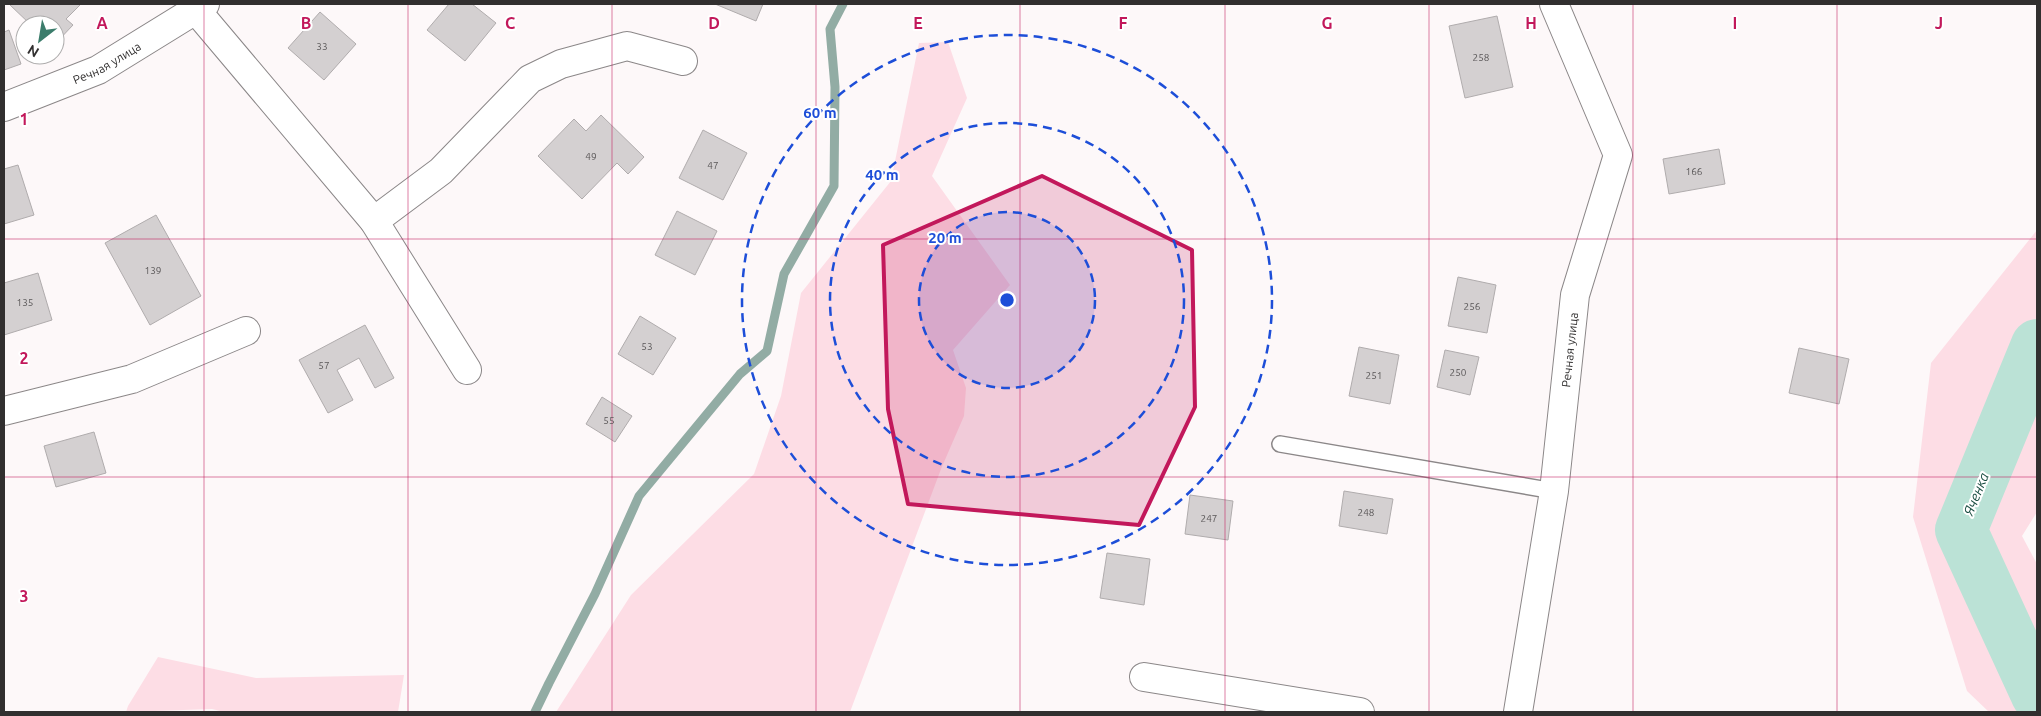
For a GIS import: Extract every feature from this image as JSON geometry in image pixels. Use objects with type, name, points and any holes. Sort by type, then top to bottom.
[{"type":"street","name":"Речная улица","points":[[1518,712],[1554,491],[1575,295],[1618,155],[1554,4]]},
{"type":"street","name":"Речная улица","points":[[4,107],[98,70],[200,7]]},
{"type":"street","points":[[200,7],[374,222],[467,370]]},
{"type":"street","points":[[374,222],[442,171],[530,79],[561,64],[627,46],[683,61]]},
{"type":"street","points":[[4,411],[132,379],[246,331]]},
{"type":"street","points":[[1144,677],[1360,712]]},
{"type":"lane","points":[[1280,444],[1554,491]]},
{"type":"highlighted area","points":[[1042,176],[1192,250],[1195,407],[1139,525],[908,504],[888,409],[883,245]]},
{"type":"shaded area","points":[[948,42],[967,98],[932,176],[1010,285],[953,350],[966,388],[964,416],[941,469],[850,712],[556,712],[631,595],[754,474],[781,396],[801,293],[891,181],[919,43]]},
{"type":"shaded area","points":[[2037,230],[2037,512],[2022,536],[2037,564],[2037,712],[1989,712],[1967,691],[1913,517],[1931,363]]},
{"type":"shaded area","points":[[158,657],[256,678],[404,675],[398,712],[224,712],[212,709],[126,712]]},
{"type":"building","points":[[9,4],[81,4],[66,19],[73,25],[65,33],[65,15],[21,15]]},
{"type":"building","points":[[449,4],[472,4],[496,23],[465,61],[427,30]]},
{"type":"building","points":[[715,4],[763,4],[756,21]]},
{"type":"building","points":[[320,12],[356,44],[324,80],[288,48]]},
{"type":"building","points":[[1497,16],[1513,87],[1465,98],[1449,26]]},
{"type":"building","points":[[9,30],[15,47],[15,65],[18,65],[4,70],[4,32]]},
{"type":"building","points":[[601,115],[644,157],[628,174],[617,163],[582,199],[538,156],[574,119],[586,131]]},
{"type":"building","points":[[703,130],[747,153],[723,200],[679,178]]},
{"type":"building","points":[[1719,149],[1725,184],[1669,194],[1663,159]]},
{"type":"building","points":[[18,165],[34,215],[4,224],[4,169]]},
{"type":"building","points":[[677,211],[717,231],[695,275],[655,255]]},
{"type":"building","points":[[156,215],[201,296],[150,325],[105,243]]},
{"type":"building","points":[[38,273],[52,320],[4,335],[4,283]]},
{"type":"building","points":[[1458,277],[1496,285],[1487,333],[1448,326]]},
{"type":"building","points":[[640,316],[676,338],[653,375],[618,354]]},
{"type":"building","points":[[365,325],[394,378],[375,388],[359,358],[337,370],[353,400],[328,413],[299,360]]},
{"type":"building","points":[[1359,347],[1399,355],[1390,404],[1349,396]]},
{"type":"building","points":[[1799,348],[1849,359],[1839,404],[1789,393]]},
{"type":"building","points":[[1445,350],[1479,357],[1470,395],[1437,387]]},
{"type":"building","points":[[602,397],[632,416],[615,442],[586,424]]},
{"type":"building","points":[[94,432],[106,473],[56,487],[44,446]]},
{"type":"building","points":[[1344,491],[1393,499],[1387,534],[1339,526]]},
{"type":"building","points":[[1190,495],[1233,501],[1228,540],[1185,534]]},
{"type":"building","points":[[1107,553],[1150,559],[1144,605],[1100,598]]},
{"type":"waterway","points":[[535,712],[595,594],[639,496],[740,374],[767,351],[784,274],[834,186],[835,87],[830,29],[843,4]]},
{"type":"waterway","name":"Яченка","points":[[2037,345],[1961,530],[2037,695]]}]
